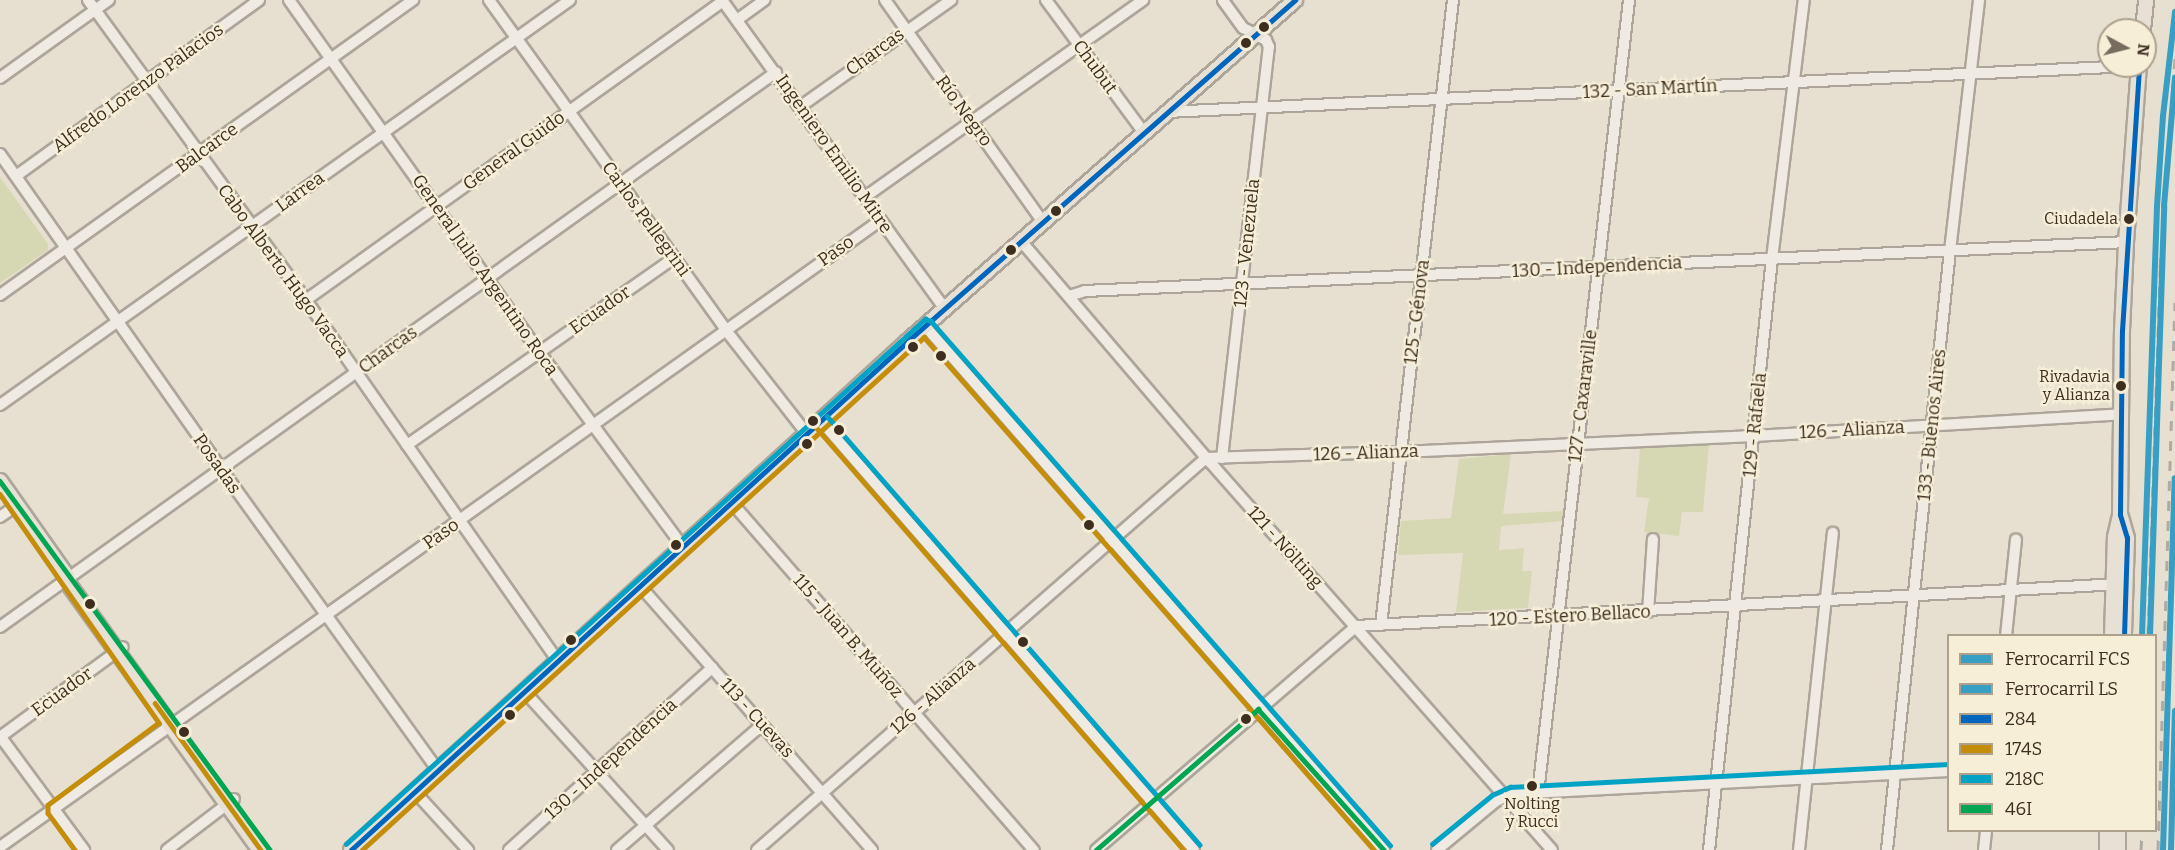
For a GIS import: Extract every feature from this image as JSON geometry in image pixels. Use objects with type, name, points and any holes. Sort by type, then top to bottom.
[{"type":"main road","points":[[351,850],[925,326],[1295,0]]},
{"type":"main road","points":[[2144,18],[2146,0]]},
{"type":"main road","points":[[2112,634],[2127,538],[2120,515],[2121,414],[2126,242],[2138,78]]},
{"type":"main road","points":[[0,481],[68,576],[76,582],[172,722],[270,850]]},
{"type":"main road","points":[[2119,584],[2124,634]]},
{"type":"main road","points":[[232,802],[260,850]]},
{"type":"main road","points":[[2107,832],[2107,850]]},
{"type":"main road","points":[[2118,832],[2118,850]]},
{"type":"street","name":"Cabo Alberto Hugo Vacca","points":[[88,0],[306,300],[559,662]]},
{"type":"street","points":[[0,78],[109,0]]},
{"type":"street","name":"Alfredo Lorenzo Palacios","points":[[16,176],[260,0]]},
{"type":"street","name":"General Julio Argentino Roca","points":[[289,0],[332,57],[540,353],[684,548]]},
{"type":"street","name":"Balcarce","points":[[0,295],[413,0]]},
{"type":"street","name":"Carlos Pellegrini","points":[[489,0],[725,329],[807,434]]},
{"type":"street","name":"Larrea","points":[[0,405],[570,0]]},
{"type":"street","name":"Ingeniero Emilio Mitre","points":[[723,0],[945,309]]},
{"type":"street","name":"General Guido","points":[[306,300],[723,0]]},
{"type":"street","points":[[737,20],[765,0]]},
{"type":"street","name":"Río Negro","points":[[885,0],[1043,222]]},
{"type":"street","name":"Charcas","points":[[801,106],[951,0]]},
{"type":"street","name":"Chubut","points":[[1046,0],[1144,133]]},
{"type":"street","points":[[865,197],[1143,0]]},
{"type":"street","points":[[1223,0],[1243,28],[1256,35]]},
{"type":"street","name":"125 - Génova","points":[[1381,625],[1453,0]]},
{"type":"street","name":"127 - Caxaraville","points":[[1538,793],[1629,0]]},
{"type":"street","name":"129 - Rafaela","points":[[1709,850],[1734,607],[1755,436],[1772,259],[1804,0]]},
{"type":"street","name":"133 - Buenos Aires","points":[[1887,850],[1950,251],[1979,0]]},
{"type":"street","name":"123 - Venezuela","points":[[1222,458],[1269,43],[1256,35]]},
{"type":"street","name":"132 - San Martín","points":[[1167,112],[2097,68]]},
{"type":"street","name":"Charcas","points":[[0,627],[68,576],[222,470],[776,72]]},
{"type":"street","name":"Posadas","points":[[0,154],[222,470],[438,771]]},
{"type":"street","name":"Paso","points":[[0,847],[172,722],[460,521],[725,329],[881,220]]},
{"type":"street","name":"121 - Nölting","points":[[1021,241],[1206,458],[1552,850]]},
{"type":"street","name":"130 - Independencia","points":[[1069,296],[1085,291],[2126,242]]},
{"type":"street","name":"Ecuador","points":[[407,445],[674,258]]},
{"type":"street","points":[[925,326],[1258,709],[1384,850]]},
{"type":"street","name":"126 - Alianza","points":[[757,850],[1206,458],[1401,452],[1755,436],[2121,414]]},
{"type":"street","points":[[821,421],[1194,850]]},
{"type":"street","name":"115 - Juan B. Muñoz","points":[[732,503],[1034,850]]},
{"type":"street","points":[[0,517],[17,505]]},
{"type":"street","points":[[1799,850],[1833,533]]},
{"type":"street","points":[[1648,612],[1653,539]]},
{"type":"street","points":[[2006,634],[2016,540]]},
{"type":"street","name":"120 - Estero Bellaco","points":[[1356,626],[1559,617],[2119,584]]},
{"type":"street","name":"113 - Cuevas","points":[[641,587],[872,850]]},
{"type":"street","points":[[1096,850],[1356,626]]},
{"type":"street","name":"Ecuador","points":[[0,736],[120,649]]},
{"type":"street","name":"130 - Independencia","points":[[509,850],[712,668]]},
{"type":"street","points":[[525,692],[668,850]]},
{"type":"street","points":[[617,850],[762,724]]},
{"type":"street","points":[[0,736],[84,850]]},
{"type":"street","points":[[1437,850],[1504,795],[1947,771]]},
{"type":"street","points":[[415,792],[468,850]]},
{"type":"street","points":[[167,850],[232,802]]},
{"type":"street","points":[[1984,850],[1986,832]]},
{"type":"green space","points":[[0,177],[48,244],[48,250],[0,283]]},
{"type":"green space","points":[[1709,444],[1703,512],[1682,512],[1679,536],[1644,532],[1649,498],[1636,497],[1640,448]]},
{"type":"green space","points":[[1511,454],[1503,514],[1564,511],[1563,521],[1501,526],[1499,550],[1524,548],[1522,571],[1532,571],[1528,608],[1456,612],[1463,553],[1398,555],[1401,521],[1451,518],[1459,459]]},
{"type":"railway","points":[[2148,634],[2160,268],[2175,59]]},
{"type":"railway","points":[[2158,850],[2175,302]]},
{"type":"railway","points":[[2141,850],[2142,832]]},
{"type":"rail line","name":"FCS","points":[[2142,634],[2157,206],[2163,116],[2175,12]]},
{"type":"rail line","name":"LS","points":[[2150,634],[2164,206],[2175,77]]},
{"type":"rail line","name":"FCS","points":[[2163,850],[2175,478]]},
{"type":"rail line","name":"LS","points":[[2171,850],[2175,711]]},
{"type":"transit line","name":"284","points":[[351,850],[908,341],[1295,0]]},
{"type":"transit line","name":"284","points":[[2124,634],[2127,538],[2120,515],[2122,331],[2138,78]]},
{"type":"transit line","name":"218C","points":[[346,844],[925,319],[931,321],[1390,845]]},
{"type":"transit line","name":"174S","points":[[362,850],[924,337],[1374,850]]},
{"type":"transit line","name":"218C","points":[[827,416],[1200,845]]},
{"type":"transit line","name":"174S","points":[[815,426],[1184,850]]},
{"type":"transit line","name":"46I","points":[[0,481],[270,850]]},
{"type":"transit line","name":"174S","points":[[0,494],[159,723],[48,805],[48,813],[75,850]]},
{"type":"transit line","name":"174S","points":[[155,703],[261,850]]},
{"type":"transit line","name":"46I","points":[[1096,850],[1258,709],[1384,850]]},
{"type":"transit line","name":"218C","points":[[1432,844],[1492,795],[1510,787],[1947,764]]},
{"type":"place","name":"Ciudadela","points":[[2129,219]]},
{"type":"place","name":"Rivadavia y Alianza","points":[[2121,386]]},
{"type":"place","name":"Nolting y Rucci","points":[[1532,786]]}]
